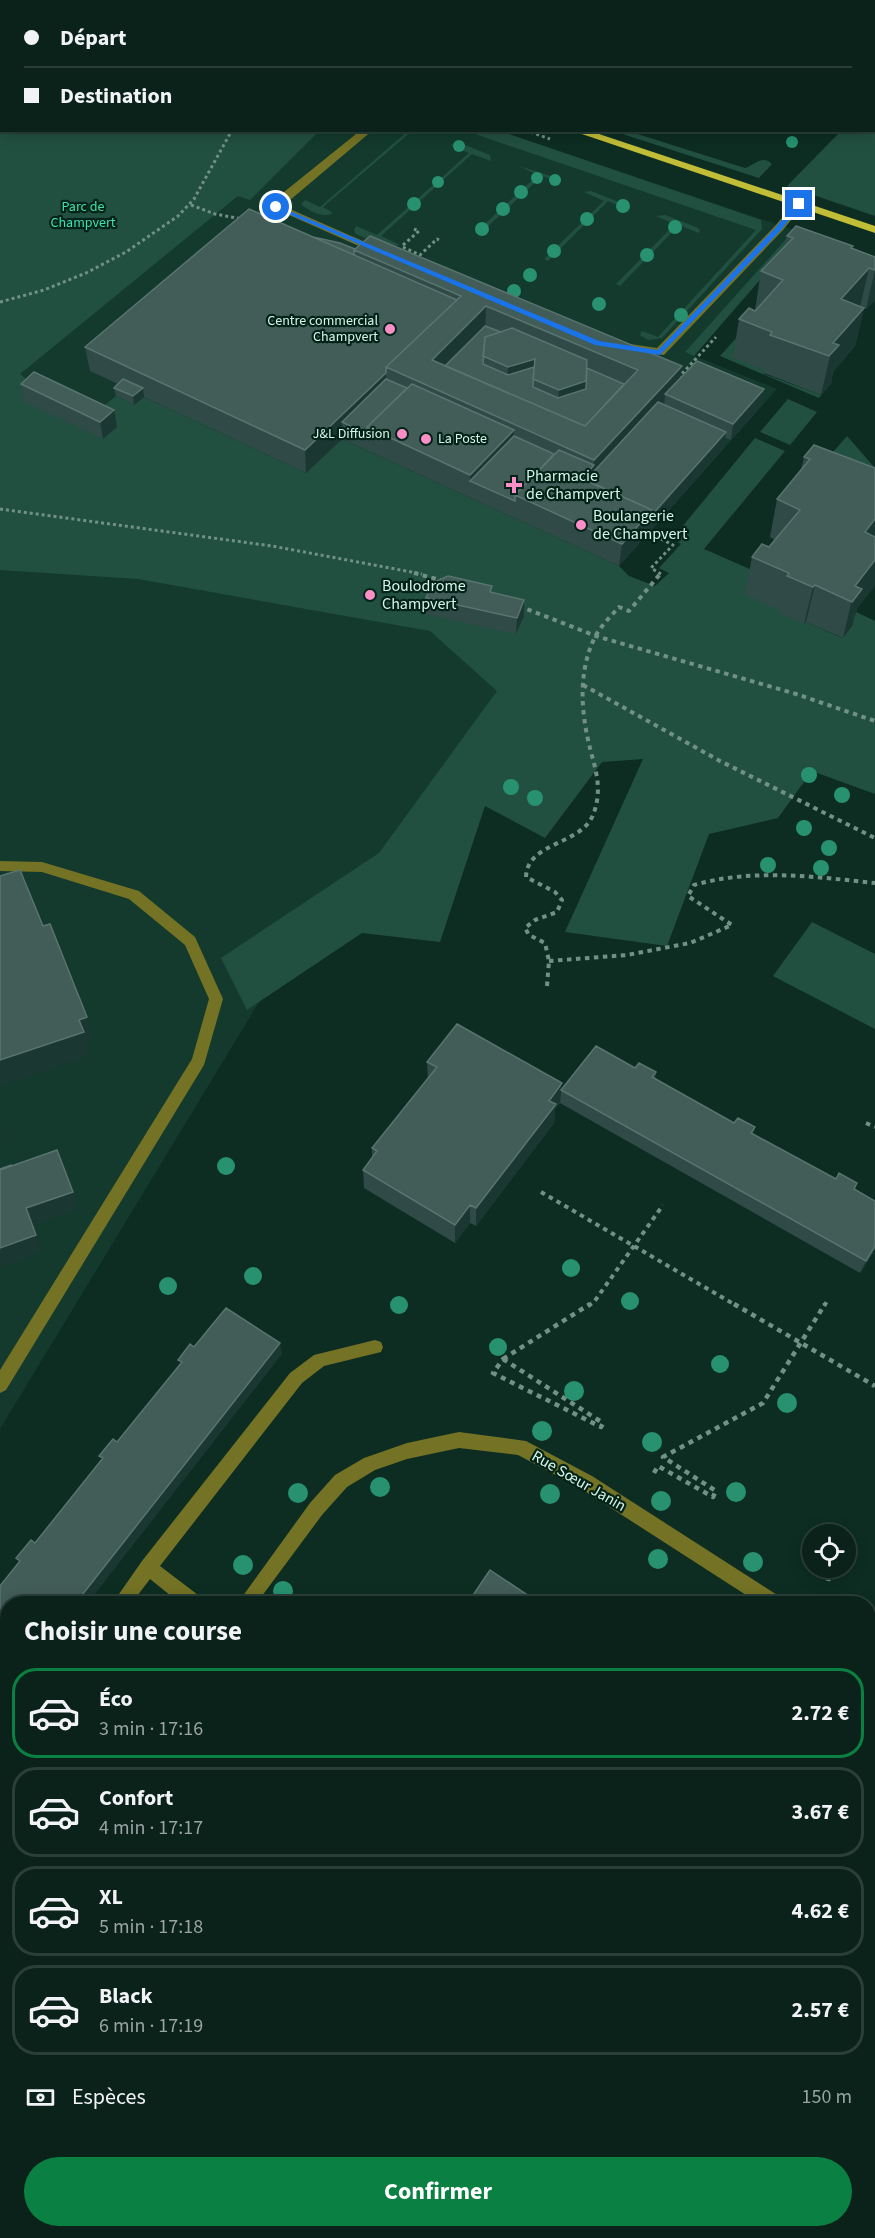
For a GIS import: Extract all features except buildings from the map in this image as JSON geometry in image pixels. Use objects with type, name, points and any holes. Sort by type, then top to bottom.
[{"type":"main road","points":[[581,132],[875,230]]},
{"type":"street","points":[[366,132],[288,194],[276,207],[389,256]]},
{"type":"street","points":[[607,345],[660,352],[779,228],[799,204]]},
{"type":"street","points":[[0,866],[42,867],[134,895],[190,941],[216,999],[199,1061],[0,1386]]},
{"type":"street","points":[[126,1596],[296,1378],[320,1360],[375,1347]]},
{"type":"street","name":"Rue Sœur Janin","points":[[251,1596],[316,1509],[341,1481],[370,1464],[407,1451],[459,1440],[520,1447],[586,1482],[764,1596]]},
{"type":"street","points":[[148,1567],[186,1596]]},
{"type":"path","points":[[0,302],[48,290],[119,256],[146,239],[191,205],[231,132]]},
{"type":"path","points":[[191,205],[215,214],[248,220]]},
{"type":"path","points":[[414,229],[419,231],[400,247],[420,255],[437,239],[439,240]]},
{"type":"path","points":[[0,509],[272,546],[426,575],[447,582]]},
{"type":"path","points":[[547,986],[549,961],[545,943],[529,935],[525,927],[557,912],[562,900],[555,892],[526,877],[524,870],[529,860],[576,833],[587,824],[596,807],[600,787],[583,719],[582,702],[586,664],[596,636],[619,607],[629,611],[662,573],[651,568],[673,545],[662,539]]},
{"type":"path","points":[[510,603],[596,636],[796,694],[875,721]]},
{"type":"path","points":[[584,685],[720,761],[875,838]]},
{"type":"path","points":[[549,961],[627,955],[690,943],[732,925],[688,896],[694,885],[708,881],[750,876],[805,876],[875,883]]},
{"type":"path","points":[[867,1123],[875,1127]]},
{"type":"path","points":[[541,1192],[875,1386]]},
{"type":"path","points":[[503,1359],[603,1423],[601,1427],[494,1372],[503,1359],[594,1302],[663,1205]]},
{"type":"path","points":[[654,1473],[663,1457],[763,1403],[828,1300]]},
{"type":"path","points":[[658,1466],[713,1497],[716,1491],[663,1457]]},
{"type":"shaded area","name":"Centre commercial Champvert","points":[[305,132],[503,132],[794,230],[685,352],[777,389],[619,566],[343,439],[306,473],[145,397],[134,405],[93,415],[38,389],[19,374],[238,196]]},
{"type":"shaded area","points":[[0,525],[542,643],[310,968],[284,961],[0,1429]]},
{"type":"green space","name":"Parc de Champvert","points":[[0,132],[318,132],[250,200],[238,196],[20,374],[38,389],[93,415],[116,396],[134,405],[144,397],[306,473],[342,439],[619,566],[629,576],[655,586],[669,573],[659,568],[681,544],[673,538],[755,438],[785,451],[704,549],[768,577],[806,622],[842,638],[852,626],[854,611],[875,621],[875,794],[812,771],[778,818],[709,834],[667,946],[565,932],[643,759],[602,762],[545,838],[485,806],[440,942],[362,933],[247,1010],[221,958],[379,853],[497,691],[430,631],[138,579],[0,570]]},
{"type":"green space","points":[[407,132],[411,132],[323,207],[333,213],[321,215],[301,204],[305,200],[320,207]]},
{"type":"green space","points":[[469,132],[503,132],[761,220],[762,229],[662,338],[648,340],[640,335],[642,331],[658,337],[756,230]]},
{"type":"green space","points":[[616,132],[631,132],[745,168],[758,161],[769,161],[772,164],[759,178]]},
{"type":"green space","points":[[840,132],[875,132],[875,216],[787,186]]},
{"type":"green space","points":[[460,143],[490,155],[491,161],[472,154],[381,236],[400,245],[386,247],[356,234],[354,230],[356,226],[377,235],[469,153],[450,145]]},
{"type":"green space","points":[[519,166],[560,179],[561,183],[542,176],[482,232],[478,230],[538,175]]},
{"type":"green space","points":[[591,191],[626,205],[626,208],[608,201],[548,261],[544,259],[604,201],[584,192]]},
{"type":"green space","points":[[665,215],[696,227],[700,230],[699,233],[679,225],[620,286],[616,284],[675,224],[656,216]]},
{"type":"green space","points":[[794,230],[799,235],[694,356],[685,352]]},
{"type":"green space","points":[[756,316],[766,371],[764,374],[821,395],[819,398],[720,356]]},
{"type":"green space","points":[[788,399],[817,412],[790,445],[760,432]]},
{"type":"green space","points":[[847,436],[875,468],[875,513],[806,483]]},
{"type":"green space","points":[[812,922],[875,954],[875,1029],[773,976]]},
{"type":"place","name":"Centre commercial Champvert","points":[[390,329]]},
{"type":"place","name":"J&L Diffusion","points":[[402,434]]},
{"type":"place","name":"La Poste","points":[[426,439]]},
{"type":"place","name":"Pharmacie de Champvert","points":[[514,485]]},
{"type":"place","name":"Boulangerie de Champvert","points":[[581,525]]},
{"type":"place","name":"Boulodrome Champvert","points":[[370,595]]},
{"type":"route","points":[[276,207],[598,344],[660,352],[779,228],[799,204]]}]
